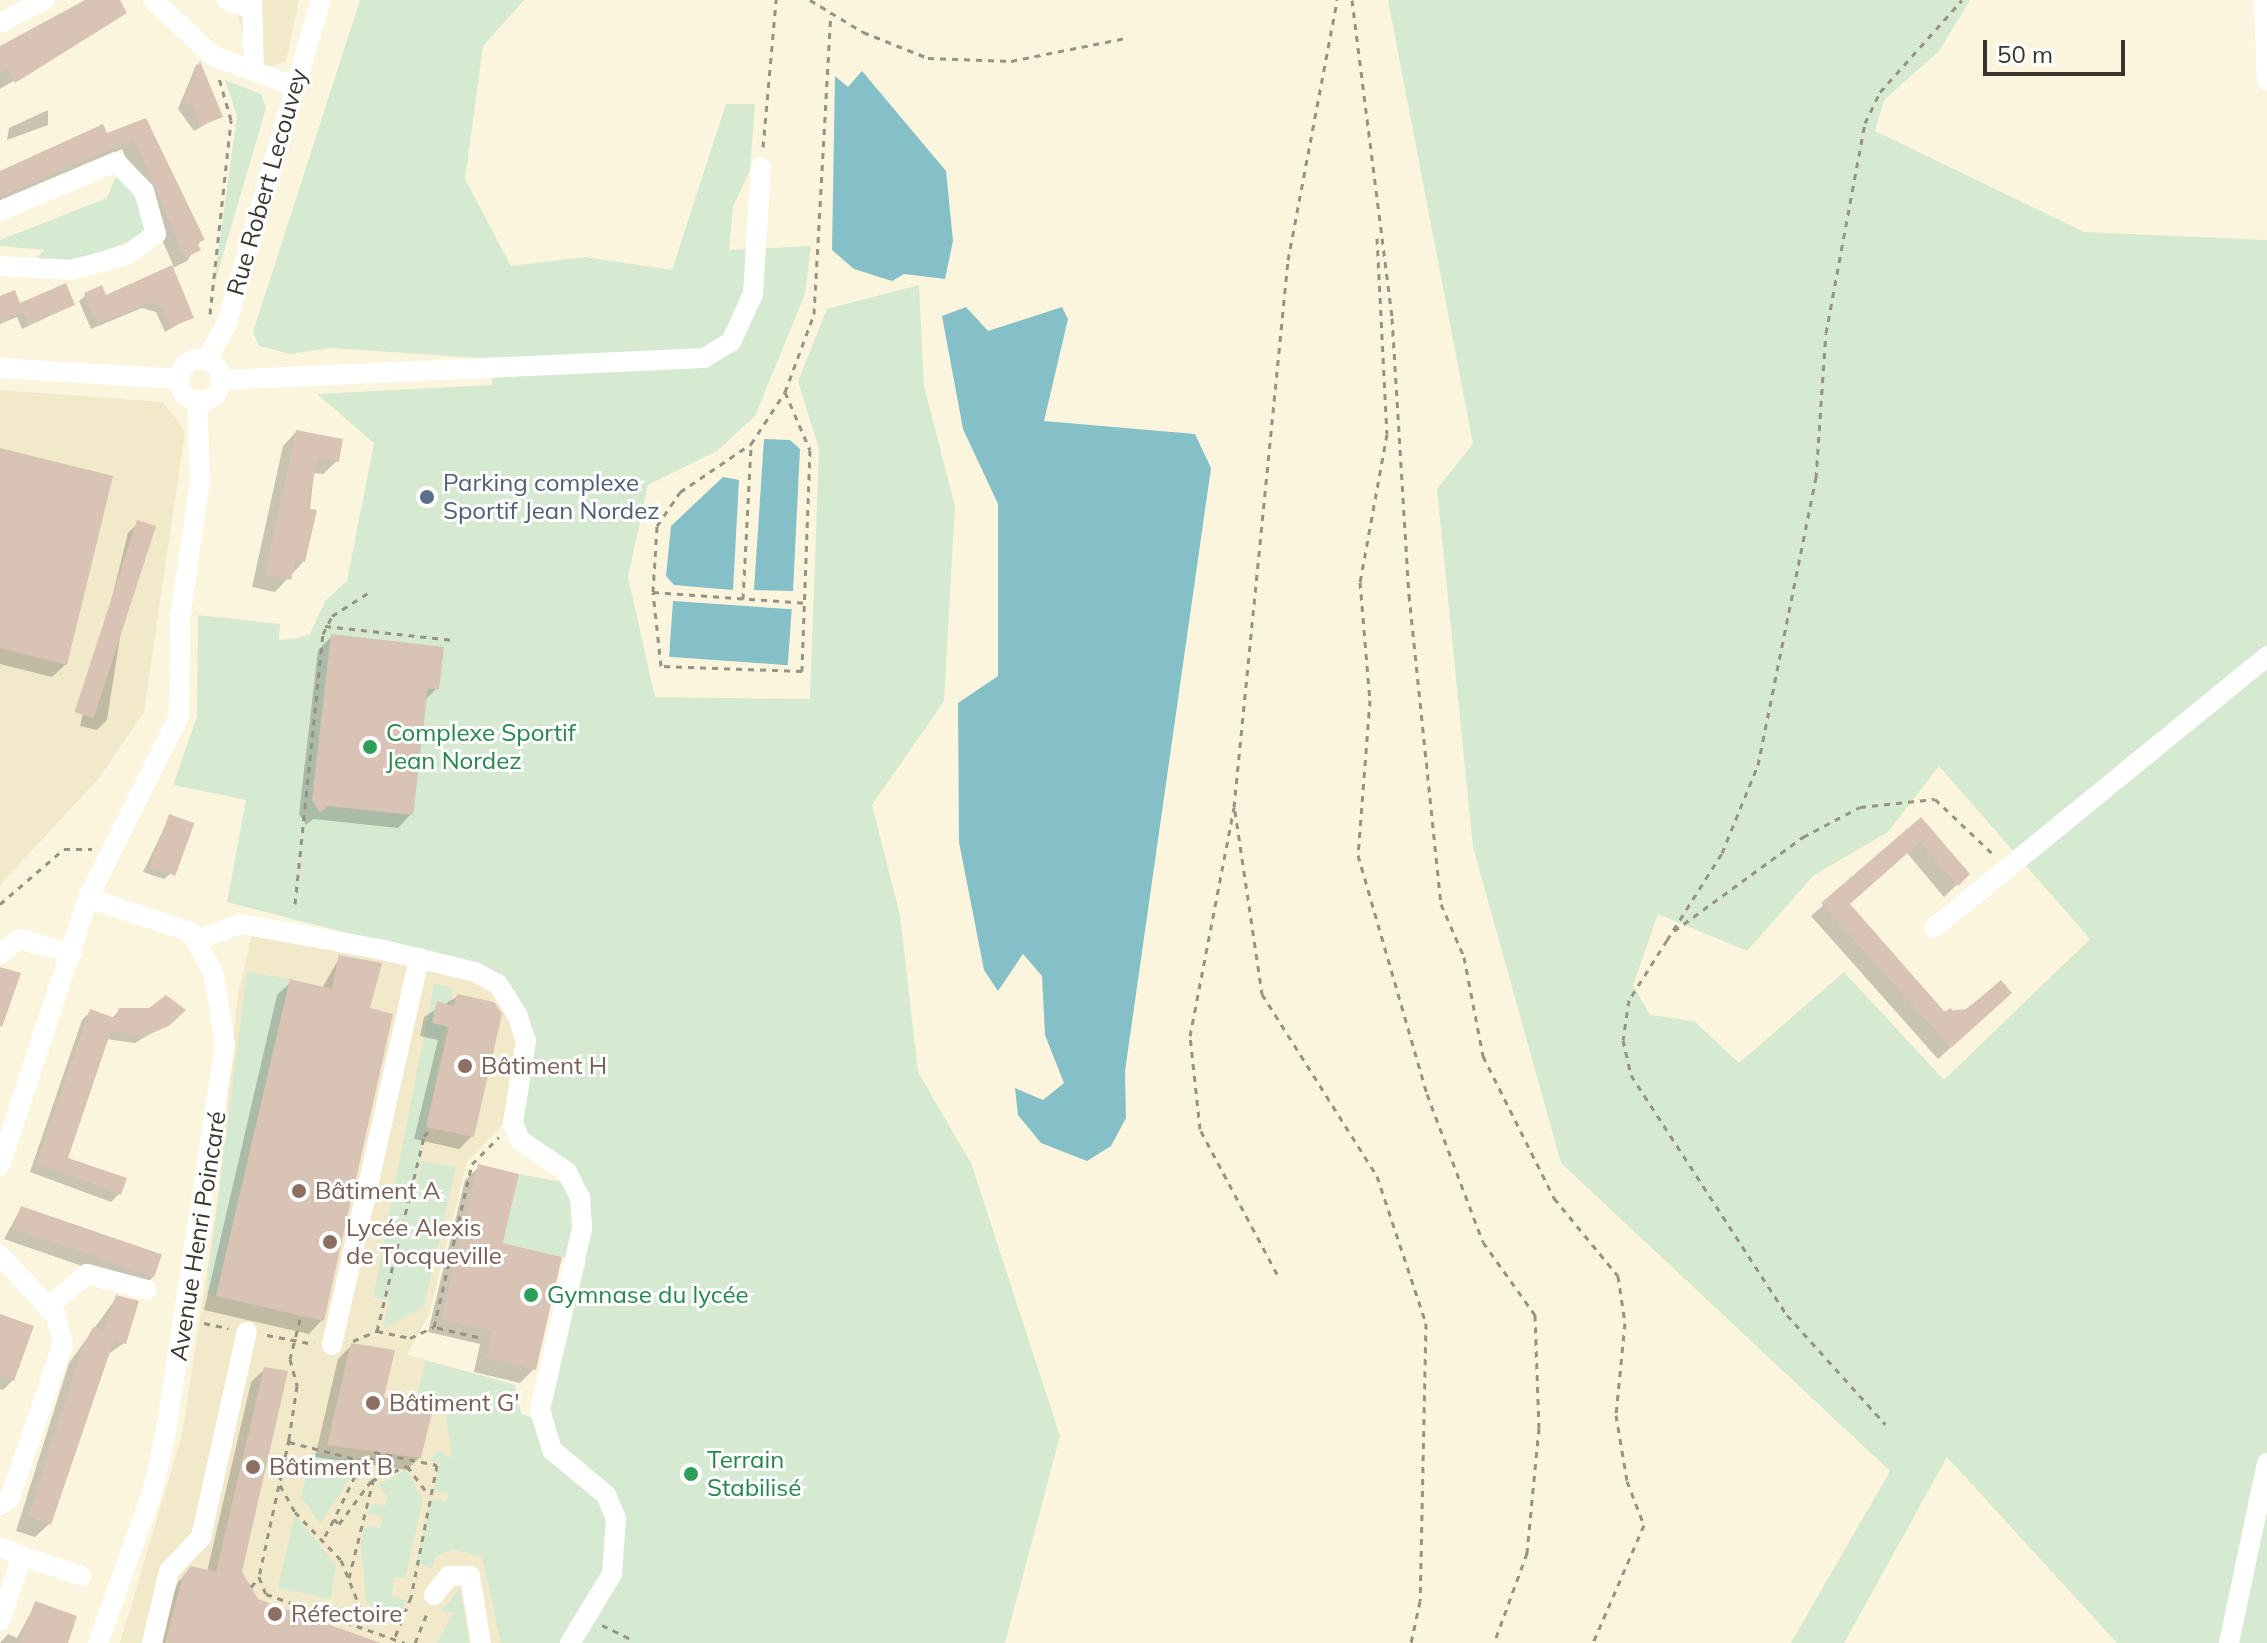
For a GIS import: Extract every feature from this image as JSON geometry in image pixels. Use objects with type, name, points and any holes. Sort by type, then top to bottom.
[{"type":"street","points":[[0,23],[44,0]]},
{"type":"street","points":[[153,0],[213,56],[294,86]]},
{"type":"street","points":[[227,0],[251,5],[254,71]]},
{"type":"street","name":"Rue Robert Lecouvey","points":[[206,360],[226,326],[321,0]]},
{"type":"street","points":[[2264,0],[2267,80]]},
{"type":"street","points":[[0,211],[111,163],[127,168],[144,191],[156,223],[151,242],[71,270],[0,266]]},
{"type":"street","points":[[221,380],[704,358],[731,342],[753,294],[761,167]]},
{"type":"street","points":[[180,379],[186,365],[206,360],[221,380]]},
{"type":"street","points":[[0,368],[180,379],[197,400],[200,481],[180,618],[183,700],[88,898],[0,1166]]},
{"type":"street","points":[[197,400],[212,398],[221,380]]},
{"type":"street","points":[[1934,928],[2267,656]]},
{"type":"street","points":[[88,898],[153,914],[196,940],[241,924],[261,926],[419,958],[498,984],[517,1014],[526,1041],[513,1123],[520,1140],[567,1172],[580,1197],[577,1264],[540,1410],[552,1450],[606,1495],[616,1518],[612,1574],[570,1643]]},
{"type":"street","points":[[0,954],[19,939],[72,953]]},
{"type":"street","name":"Avenue Henri Poincaré","points":[[105,1640],[156,1478],[188,1319],[219,1103],[223,1019],[196,940]]},
{"type":"street","points":[[332,1345],[419,958]]},
{"type":"street","points":[[0,1255],[60,1324],[61,1354],[10,1498],[0,1505]]},
{"type":"street","points":[[48,1307],[100,1272],[147,1290]]},
{"type":"street","points":[[152,1643],[169,1571],[201,1537],[247,1332]]},
{"type":"street","points":[[2229,1643],[2267,1463]]},
{"type":"street","points":[[0,1547],[82,1576]]},
{"type":"street","points":[[0,1621],[22,1556]]},
{"type":"street","points":[[434,1595],[449,1576],[470,1576],[481,1643]]},
{"type":"path","points":[[761,167],[776,0]]},
{"type":"path","points":[[810,0],[831,13],[928,58],[1011,61],[1126,38]]},
{"type":"path","points":[[1277,1274],[1200,1129],[1190,1036],[1234,807],[1288,260],[1337,0]]},
{"type":"path","points":[[1352,0],[1376,221],[1392,318],[1411,611],[1441,904],[1464,957],[1483,1056],[1554,1198],[1618,1276],[1625,1323],[1616,1415],[1627,1481],[1644,1525],[1593,1643]]},
{"type":"path","points":[[1885,1424],[1787,1315],[1631,1075],[1623,1040],[1629,1000],[1722,853],[1758,765],[1816,478],[1826,333],[1865,123],[1880,92],[1962,0]]},
{"type":"path","points":[[785,392],[810,450],[802,671],[775,675],[661,666],[653,592],[657,526],[680,492],[751,444],[785,392],[821,272],[831,13]]},
{"type":"path","points":[[213,56],[231,120],[206,310],[226,326]]},
{"type":"path","points":[[1376,221],[1387,434],[1360,582],[1370,700],[1358,855],[1427,1094],[1483,1242],[1535,1315],[1539,1428],[1527,1553],[1494,1643]]},
{"type":"path","points":[[743,599],[751,444]]},
{"type":"path","points":[[295,904],[325,626],[371,591]]},
{"type":"path","points":[[653,592],[805,603]]},
{"type":"path","points":[[325,626],[453,640]]},
{"type":"path","points":[[1667,940],[1690,913],[1860,807],[1935,799],[2006,868]]},
{"type":"path","points":[[1234,807],[1262,994],[1377,1176],[1426,1323],[1420,1601],[1411,1643]]},
{"type":"path","points":[[0,904],[70,846],[98,851]]},
{"type":"path","points":[[434,1327],[472,1164],[513,1123]]},
{"type":"path","points":[[377,1331],[424,1136],[432,1128]]},
{"type":"path","points":[[251,1587],[259,1577],[289,1442],[295,1341],[300,1319]]},
{"type":"path","points":[[276,1337],[332,1345],[377,1331],[410,1338],[434,1327],[478,1337]]},
{"type":"path","points":[[289,1442],[371,1463],[374,1452],[437,1465],[415,1583],[395,1637]]},
{"type":"path","points":[[285,1459],[355,1476],[325,1536]]},
{"type":"path","points":[[334,1519],[339,1524],[373,1481],[407,1466],[429,1495]]},
{"type":"path","points":[[348,1581],[373,1481]]},
{"type":"path","points":[[280,1484],[295,1512],[325,1536],[368,1627]]},
{"type":"path","points":[[259,1577],[266,1594],[368,1627],[405,1643]]},
{"type":"path","points":[[415,1643],[434,1595]]},
{"type":"path","points":[[586,1617],[631,1639]]},
{"type":"shaded area","points":[[233,0],[299,0],[286,62],[254,71]]},
{"type":"shaded area","points":[[0,390],[163,402],[185,431],[144,712],[99,778],[0,885]]},
{"type":"shaded area","name":"Lycée Alexis de Tocqueville","points":[[252,934],[465,976],[498,993],[519,1041],[509,1118],[467,1162],[429,1315],[407,1355],[515,1385],[521,1414],[536,1419],[564,1643],[120,1643],[182,1435],[219,1191],[237,999]]},
{"type":"green space","points":[[360,0],[524,0],[483,46],[465,179],[511,266],[585,257],[672,270],[726,104],[755,104],[750,170],[733,207],[729,250],[811,246],[805,294],[755,416],[717,451],[648,485],[628,577],[655,697],[810,699],[819,449],[798,381],[827,309],[919,285],[924,386],[955,506],[944,701],[872,805],[900,915],[918,1072],[971,1163],[1060,1436],[1005,1643],[576,1643],[611,1588],[619,1511],[558,1451],[545,1417],[585,1265],[587,1196],[519,1131],[530,1038],[471,965],[227,902],[246,800],[173,785],[197,717],[198,615],[280,624],[279,640],[298,638],[310,634],[325,601],[347,581],[374,443],[317,394],[492,385],[494,359],[331,348],[290,354],[259,346],[253,332]]},
{"type":"green space","points":[[1388,0],[1970,0],[1939,51],[1884,100],[1875,131],[2084,232],[2267,240],[2267,1643],[2117,1643],[1947,1457],[1844,1643],[1791,1643],[1890,1471],[1561,1163],[1473,847],[1437,489],[1473,444]],"holes":[[[1939,766],[2090,939],[1944,1080],[1844,972],[1739,1063],[1694,1021],[1650,1015],[1633,985],[1658,914],[1747,951],[1814,875],[1888,832]]]},
{"type":"green space","points":[[225,80],[261,94],[266,108],[213,289],[237,116]]},
{"type":"green space","points":[[116,176],[128,180],[146,224],[142,236],[74,263],[33,263],[44,250],[0,246],[0,240],[107,198]]},
{"type":"green space","points":[[247,972],[290,979],[216,1296],[206,1293]]},
{"type":"green space","points":[[434,984],[454,988],[393,1301],[373,1297]]},
{"type":"green space","points":[[422,1161],[456,1167],[424,1307],[383,1328]]},
{"type":"green space","points":[[519,1174],[572,1184],[580,1197],[571,1259],[503,1243]]},
{"type":"green space","points":[[425,1360],[515,1385],[521,1414],[536,1419],[607,1508],[608,1567],[564,1643],[501,1643],[482,1557],[453,1549],[435,1557],[432,1568],[416,1563],[431,1498],[446,1501],[449,1494],[433,1491],[440,1463],[429,1460],[438,1451],[452,1458],[443,1396],[417,1396]]},
{"type":"green space","points":[[312,1452],[373,1466],[358,1474],[309,1463]]},
{"type":"green space","points":[[308,1468],[350,1478],[320,1523],[301,1497]]},
{"type":"green space","points":[[406,1469],[423,1500],[405,1578],[395,1577],[391,1596],[407,1600],[398,1622],[366,1602],[361,1542],[365,1526],[380,1528],[383,1516],[368,1513],[371,1503],[385,1507],[388,1496],[377,1486]]},
{"type":"green space","points":[[295,1515],[336,1565],[331,1599],[278,1588]]},
{"type":"green space","points":[[460,1588],[469,1643],[437,1643],[453,1613],[441,1611]]},
{"type":"water","points":[[862,71],[946,171],[953,241],[945,279],[904,274],[892,281],[854,269],[832,250],[835,76],[848,87]]},
{"type":"water","points":[[966,307],[988,331],[1062,307],[1068,319],[1044,421],[1195,434],[1211,468],[1125,1071],[1126,1118],[1111,1146],[1087,1161],[1041,1143],[1018,1115],[1015,1088],[1043,1100],[1064,1083],[1045,1035],[1042,976],[1023,954],[998,991],[984,970],[959,842],[958,703],[998,676],[998,504],[963,429],[942,316]]},
{"type":"water","points":[[764,439],[790,440],[800,449],[793,591],[754,590]]},
{"type":"water","points":[[723,477],[739,480],[733,590],[674,585],[666,576],[671,526]]},
{"type":"water","points":[[673,601],[792,609],[788,665],[669,657]]},
{"type":"building","points":[[85,0],[120,0],[127,13],[15,83],[7,68],[0,72],[0,46]]},
{"type":"building","points":[[200,61],[223,117],[200,126],[192,105],[183,103]]},
{"type":"building","points":[[146,118],[205,240],[197,243],[201,250],[185,258],[134,139],[0,197],[0,171],[103,124],[107,133]]},
{"type":"building","points":[[172,265],[194,318],[171,327],[162,306],[150,303],[97,324],[84,293],[102,285],[106,295]]},
{"type":"building","points":[[66,283],[75,305],[28,325],[23,312],[0,322],[0,296],[15,290],[20,303]]},
{"type":"building","points":[[296,430],[343,439],[339,462],[318,458],[307,508],[317,510],[305,562],[296,559],[291,580],[265,574]]},
{"type":"building","points":[[0,448],[113,476],[67,665],[0,648]]},
{"type":"building","points":[[137,520],[156,526],[94,718],[75,712]]},
{"type":"building","name":"Complexe Sportif Jean Nordez","points":[[331,634],[444,647],[439,689],[428,689],[413,815],[328,806],[320,813],[312,800]]},
{"type":"building","points":[[169,814],[194,823],[175,876],[150,867]]},
{"type":"building","points":[[1921,817],[1970,874],[1958,886],[1920,842],[1850,904],[1944,1011],[1967,1009],[2001,980],[2012,993],[1951,1048],[1821,903]]},
{"type":"building","name":"Bâtiment A","points":[[339,955],[382,963],[370,1008],[393,1014],[324,1321],[216,1296],[290,979],[332,989]]},
{"type":"building","points":[[0,967],[21,973],[2,1027],[0,1026]]},
{"type":"building","name":"Bâtiment H","points":[[457,994],[494,1002],[502,1014],[474,1137],[426,1127],[449,1027],[432,1023],[437,1001],[454,1006]]},
{"type":"building","points":[[166,995],[186,1010],[169,1026],[145,1036],[111,1031],[68,1158],[127,1178],[121,1195],[37,1163],[90,1009],[115,1018],[119,1008],[149,1008]]},
{"type":"building","points":[[478,1164],[519,1174],[503,1243],[562,1257],[536,1370],[486,1358],[492,1331],[441,1319]]},
{"type":"building","points":[[21,1206],[162,1255],[154,1277],[13,1229]]},
{"type":"building","points":[[116,1295],[139,1301],[126,1344],[114,1340],[51,1525],[28,1517],[82,1348],[93,1327],[103,1331]]},
{"type":"building","points":[[0,1314],[34,1326],[14,1381],[0,1376]]},
{"type":"building","name":"Bâtiment G'","points":[[351,1343],[395,1350],[384,1397],[433,1409],[421,1458],[327,1445]]},
{"type":"building","name":"Bâtiment B","points":[[264,1367],[288,1371],[242,1572],[258,1599],[380,1643],[165,1643],[183,1576],[191,1566],[216,1572]]},
{"type":"building","points":[[35,1601],[77,1616],[68,1643],[20,1643]]},
{"type":"place","name":"Parking complexe Sportif Jean Nordez","points":[[427,497]]},
{"type":"place","name":"Complexe Sportif Jean Nordez","points":[[370,747]]},
{"type":"place","name":"Bâtiment H","points":[[465,1066]]},
{"type":"place","name":"Bâtiment A","points":[[299,1191]]},
{"type":"place","name":"Lycée Alexis de Tocqueville","points":[[330,1242]]},
{"type":"place","name":"Gymnase du lycée","points":[[531,1295]]},
{"type":"place","name":"Bâtiment G'","points":[[373,1403]]},
{"type":"place","name":"Bâtiment B","points":[[253,1467]]},
{"type":"place","name":"Terrain Stabilisé","points":[[691,1474]]},
{"type":"place","name":"Réfectoire","points":[[275,1614]]}]
